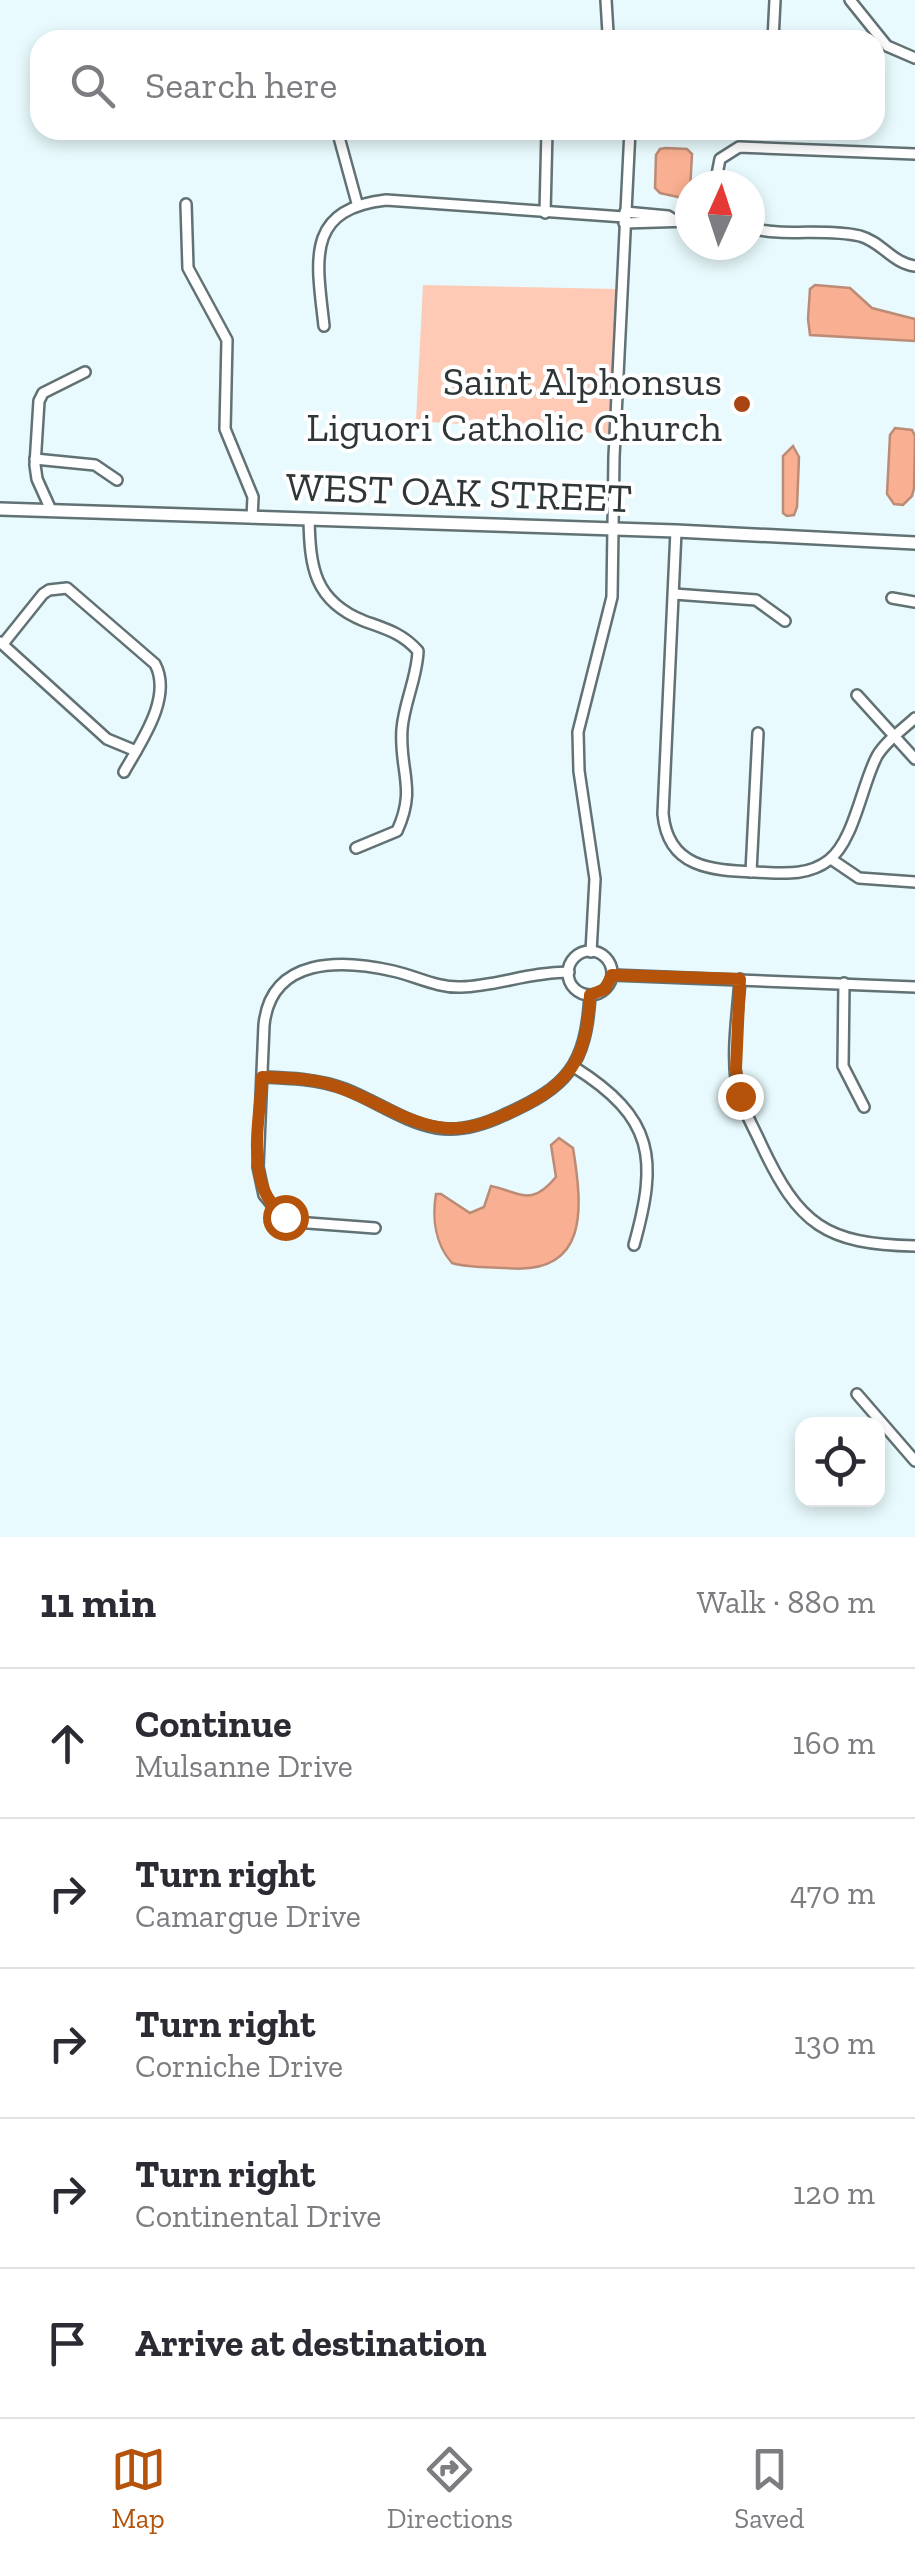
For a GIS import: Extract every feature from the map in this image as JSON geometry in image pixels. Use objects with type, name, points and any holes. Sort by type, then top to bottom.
[{"type":"main road","name":"WEST OAK STREET","points":[[0,509],[676,531],[915,543]]},
{"type":"street","points":[[606,0],[608,30]]},
{"type":"street","points":[[774,30],[775,0]]},
{"type":"street","points":[[850,0],[874,30]]},
{"type":"street","points":[[885,44],[915,58]]},
{"type":"street","points":[[341,140],[357,203]]},
{"type":"street","points":[[545,213],[547,140]]},
{"type":"street","points":[[591,952],[594,873],[579,771],[578,732],[612,598],[629,140]]},
{"type":"street","points":[[718,170],[720,159],[739,147],[915,154]]},
{"type":"street","points":[[324,326],[318,258],[321,241],[331,223],[357,203],[386,200],[624,218],[668,216],[675,220]]},
{"type":"street","points":[[186,204],[188,268],[227,340],[225,429],[253,496],[252,518]]},
{"type":"street","points":[[765,232],[865,237],[894,259],[915,266]]},
{"type":"street","points":[[51,510],[37,480],[39,400],[43,393],[85,372]]},
{"type":"street","points":[[35,459],[95,465],[117,480]]},
{"type":"street","points":[[309,519],[310,554],[316,579],[331,601],[358,618],[404,636],[418,651],[418,671],[402,726],[409,795],[405,814],[397,831],[356,848]]},
{"type":"street","points":[[676,531],[664,826],[676,849],[696,865],[801,873],[831,859],[844,838],[878,755],[915,718]]},
{"type":"street","points":[[124,772],[136,751],[150,726],[160,692],[160,673],[155,664],[74,592],[58,588],[43,594],[1,643],[107,738],[136,751]]},
{"type":"street","points":[[674,594],[756,600],[785,621]]},
{"type":"street","points":[[892,598],[915,602]]},
{"type":"street","points":[[857,695],[915,760]]},
{"type":"street","points":[[752,872],[758,733]]},
{"type":"street","points":[[831,859],[858,878],[915,882]]},
{"type":"street","points":[[591,952],[605,958],[612,975],[605,989],[590,995],[572,986],[568,972],[576,957],[591,952]]},
{"type":"street","points":[[375,1228],[308,1225],[285,1217],[270,1204],[259,1176],[262,1077],[268,1003],[277,987],[297,971],[316,967],[369,968],[464,987],[534,973],[568,972]]},
{"type":"street","points":[[612,975],[915,987]]},
{"type":"street","points":[[740,979],[736,1082],[744,1108],[786,1194],[820,1226],[849,1240],[915,1246]]},
{"type":"street","points":[[844,983],[843,1066],[864,1107]]},
{"type":"street","points":[[262,1077],[331,1084],[411,1120],[448,1129],[490,1122],[538,1100],[574,1066],[586,1036],[590,995]]},
{"type":"street","points":[[574,1066],[615,1098],[642,1139],[648,1195],[634,1245]]},
{"type":"street","points":[[857,1394],[911,1447],[915,1462]]},
{"type":"shaded area","points":[[660,149],[687,149],[692,154],[691,170],[675,170],[675,196],[655,188],[656,155]]},
{"type":"shaded area","points":[[423,285],[616,289],[610,434],[416,421]]},
{"type":"shaded area","points":[[815,285],[850,288],[872,308],[915,319],[915,341],[810,335],[810,289]]},
{"type":"shaded area","points":[[895,428],[912,430],[915,436],[914,488],[903,505],[894,504],[887,494],[890,435]]},
{"type":"shaded area","points":[[793,446],[799,457],[797,507],[794,515],[787,516],[783,513],[783,456]]},
{"type":"shaded area","points":[[559,1138],[573,1148],[578,1194],[574,1234],[566,1250],[553,1261],[533,1268],[452,1263],[436,1230],[436,1194],[470,1213],[484,1207],[491,1186],[526,1195],[540,1192],[556,1177],[551,1145]]},
{"type":"place","name":"Saint Alphonsus Liguori Catholic Church","points":[[742,404]]},
{"type":"route","points":[[285,1217],[264,1195],[259,1176],[262,1077],[331,1084],[436,1127],[462,1128],[490,1122],[538,1100],[562,1081],[584,1044],[590,995],[605,989],[612,975],[740,979],[736,1069],[740,1096]]}]
